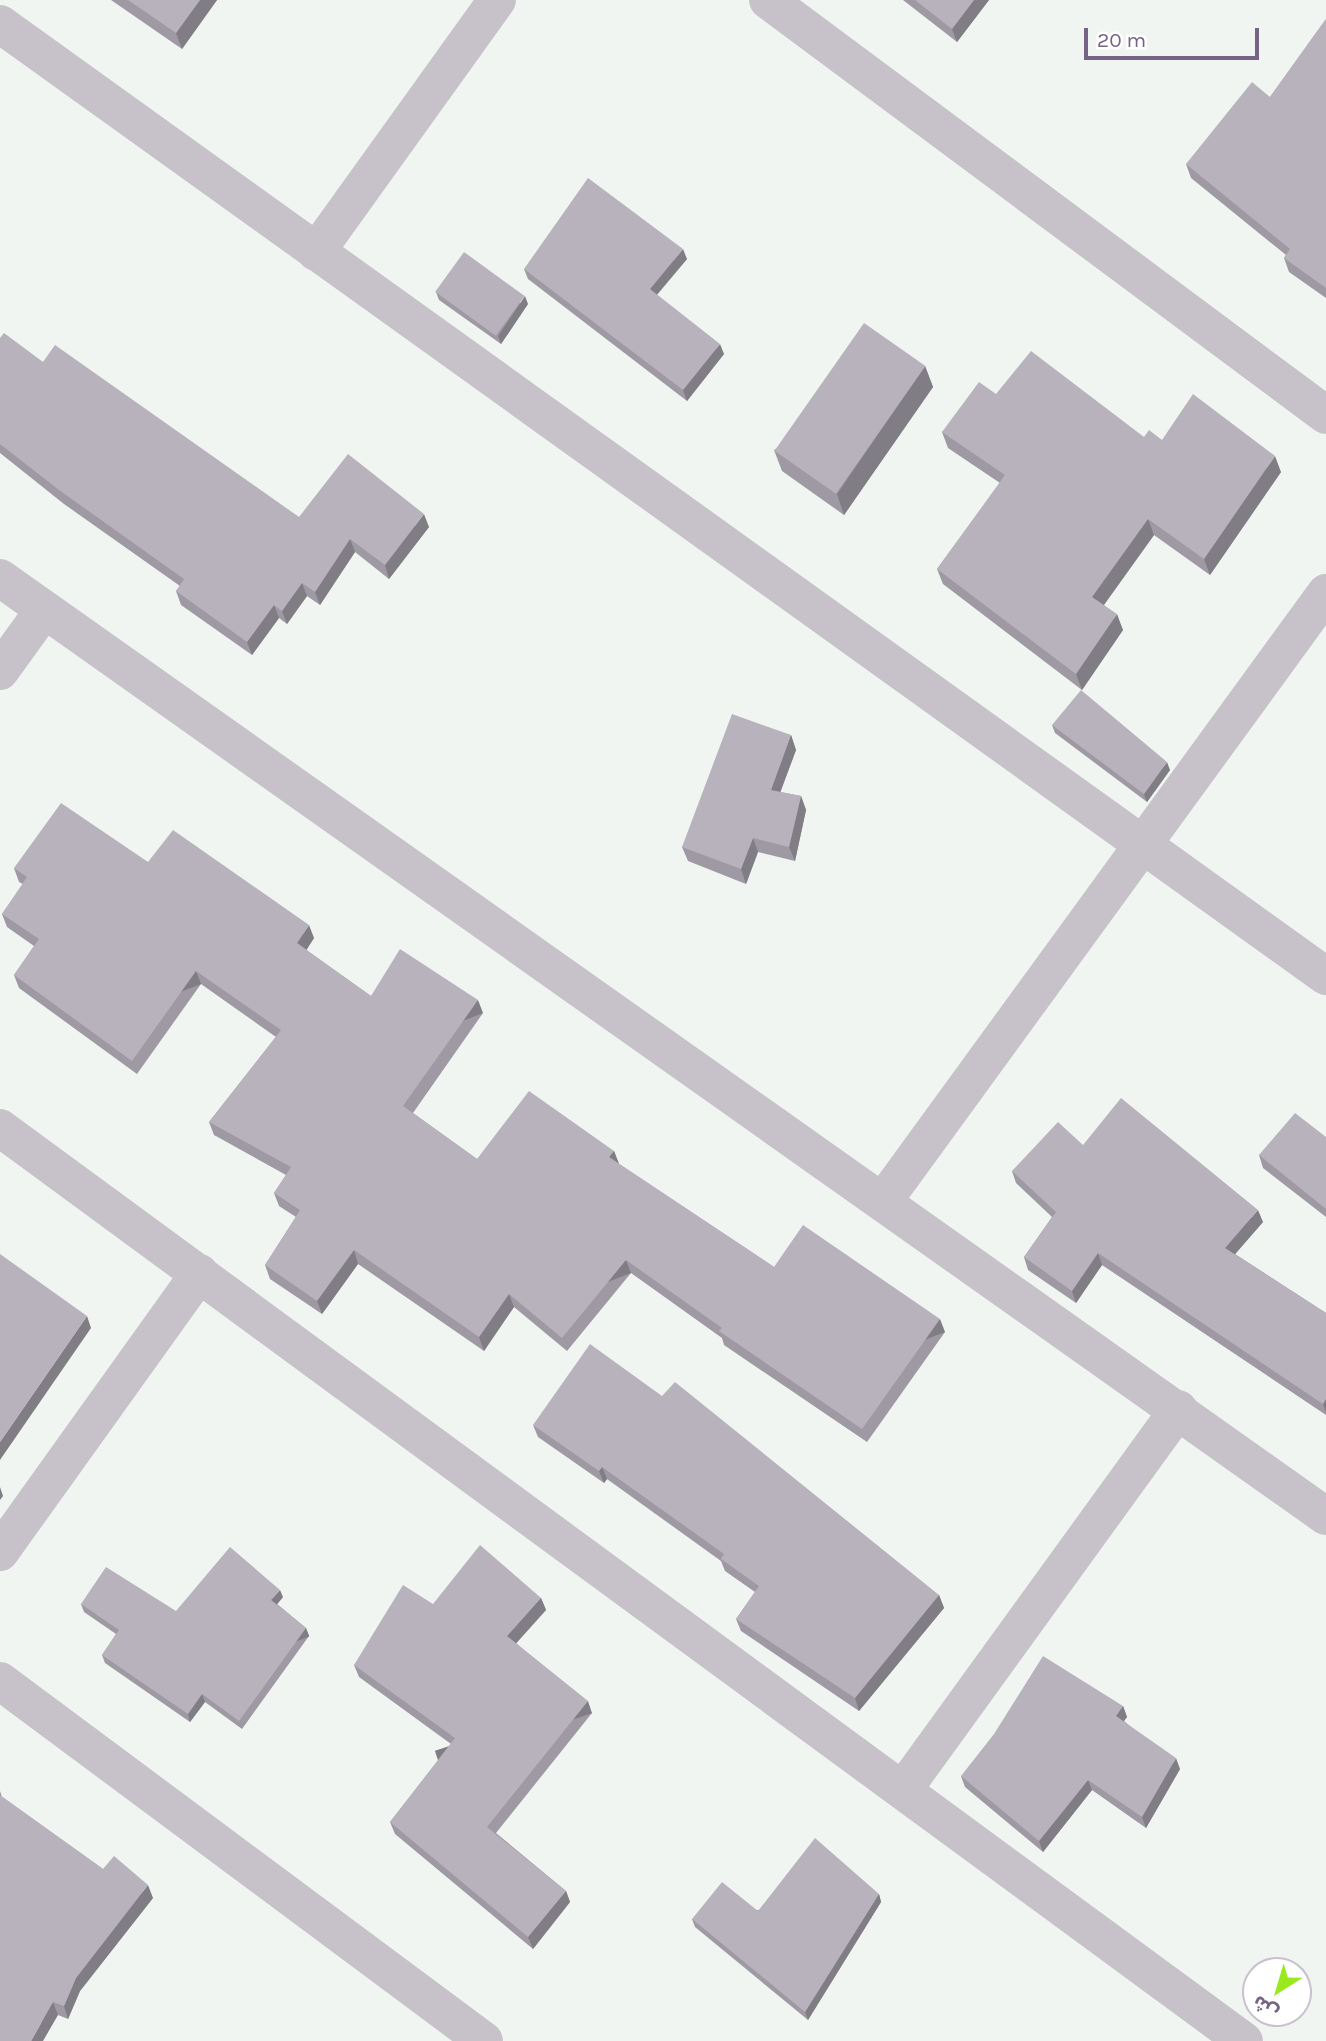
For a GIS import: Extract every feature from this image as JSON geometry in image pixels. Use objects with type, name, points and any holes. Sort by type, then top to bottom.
[{"type":"street","points":[[316,252],[496,0]]},
{"type":"street","points":[[768,0],[1326,415]]},
{"type":"street","points":[[0,24],[1142,847],[1326,976]]},
{"type":"street","points":[[0,578],[884,1200],[1326,1516]]},
{"type":"street","points":[[884,1200],[1326,593]]},
{"type":"street","points":[[0,671],[44,610]]},
{"type":"street","points":[[0,1128],[1244,2041]]},
{"type":"street","points":[[0,1552],[200,1273]]},
{"type":"street","points":[[903,1790],[1179,1409]]},
{"type":"street","points":[[0,1681],[485,2041]]},
{"type":"building","points":[[128,0],[200,0],[176,33]]},
{"type":"building","points":[[915,0],[974,0],[952,29]]},
{"type":"building","points":[[1326,19],[1326,288],[1284,258],[1290,249],[1186,164],[1252,82],[1270,97]]},
{"type":"building","points":[[588,178],[683,249],[650,289],[720,344],[683,390],[524,269]]},
{"type":"building","points":[[464,252],[525,296],[496,336],[435,292]]},
{"type":"building","points":[[864,323],[925,366],[836,494],[775,451]]},
{"type":"building","points":[[4,333],[43,362],[55,345],[299,517],[348,454],[424,514],[385,565],[350,539],[315,592],[302,583],[282,611],[274,605],[247,642],[176,591],[184,579],[59,490],[0,444],[0,338]]},
{"type":"building","points":[[1031,351],[1144,437],[1149,430],[1162,440],[1193,394],[1275,456],[1204,559],[1148,519],[1092,597],[1117,614],[1076,674],[937,569],[1005,475],[942,432],[979,382],[996,394]]},
{"type":"building","points":[[1081,690],[1167,762],[1144,794],[1052,725]]},
{"type":"building","points":[[732,714],[791,735],[771,790],[801,796],[789,847],[753,838],[741,869],[682,847]]},
{"type":"building","points":[[61,803],[148,862],[173,830],[309,925],[297,943],[371,996],[400,949],[478,1000],[403,1106],[477,1159],[529,1091],[614,1151],[609,1157],[774,1267],[803,1225],[940,1319],[862,1429],[719,1331],[722,1328],[626,1260],[562,1338],[509,1294],[479,1337],[354,1250],[317,1301],[265,1265],[300,1210],[274,1193],[291,1167],[209,1122],[281,1030],[196,971],[132,1061],[14,975],[39,939],[2,914],[27,877],[14,868]]},
{"type":"building","points":[[1121,1098],[1258,1210],[1225,1248],[1326,1313],[1326,1399],[1323,1404],[1098,1253],[1072,1291],[1024,1257],[1056,1212],[1012,1171],[1058,1122],[1083,1145]]},
{"type":"building","points":[[1295,1113],[1326,1137],[1326,1209],[1259,1155]]},
{"type":"building","points":[[0,1254],[87,1316],[0,1442]]},
{"type":"building","points":[[590,1344],[662,1396],[675,1382],[939,1595],[855,1698],[736,1619],[759,1586],[721,1559],[724,1554],[602,1467],[599,1471],[533,1425]]},
{"type":"building","points":[[480,1545],[541,1598],[507,1636],[588,1701],[487,1827],[566,1891],[528,1937],[390,1822],[455,1738],[354,1665],[403,1585],[433,1604]]},
{"type":"building","points":[[230,1547],[280,1590],[271,1600],[306,1628],[239,1721],[202,1694],[188,1714],[102,1655],[119,1630],[81,1604],[106,1567],[176,1611]]},
{"type":"building","points":[[1043,1656],[1123,1706],[1116,1716],[1176,1758],[1142,1817],[1088,1780],[1039,1841],[961,1776],[994,1734]]},
{"type":"building","points":[[0,1795],[103,1869],[114,1856],[148,1885],[76,1978],[64,2006],[53,2002],[31,2041],[0,2041]]},
{"type":"building","points":[[815,1838],[879,1894],[805,2012],[692,1919],[722,1882],[758,1911]]}]
